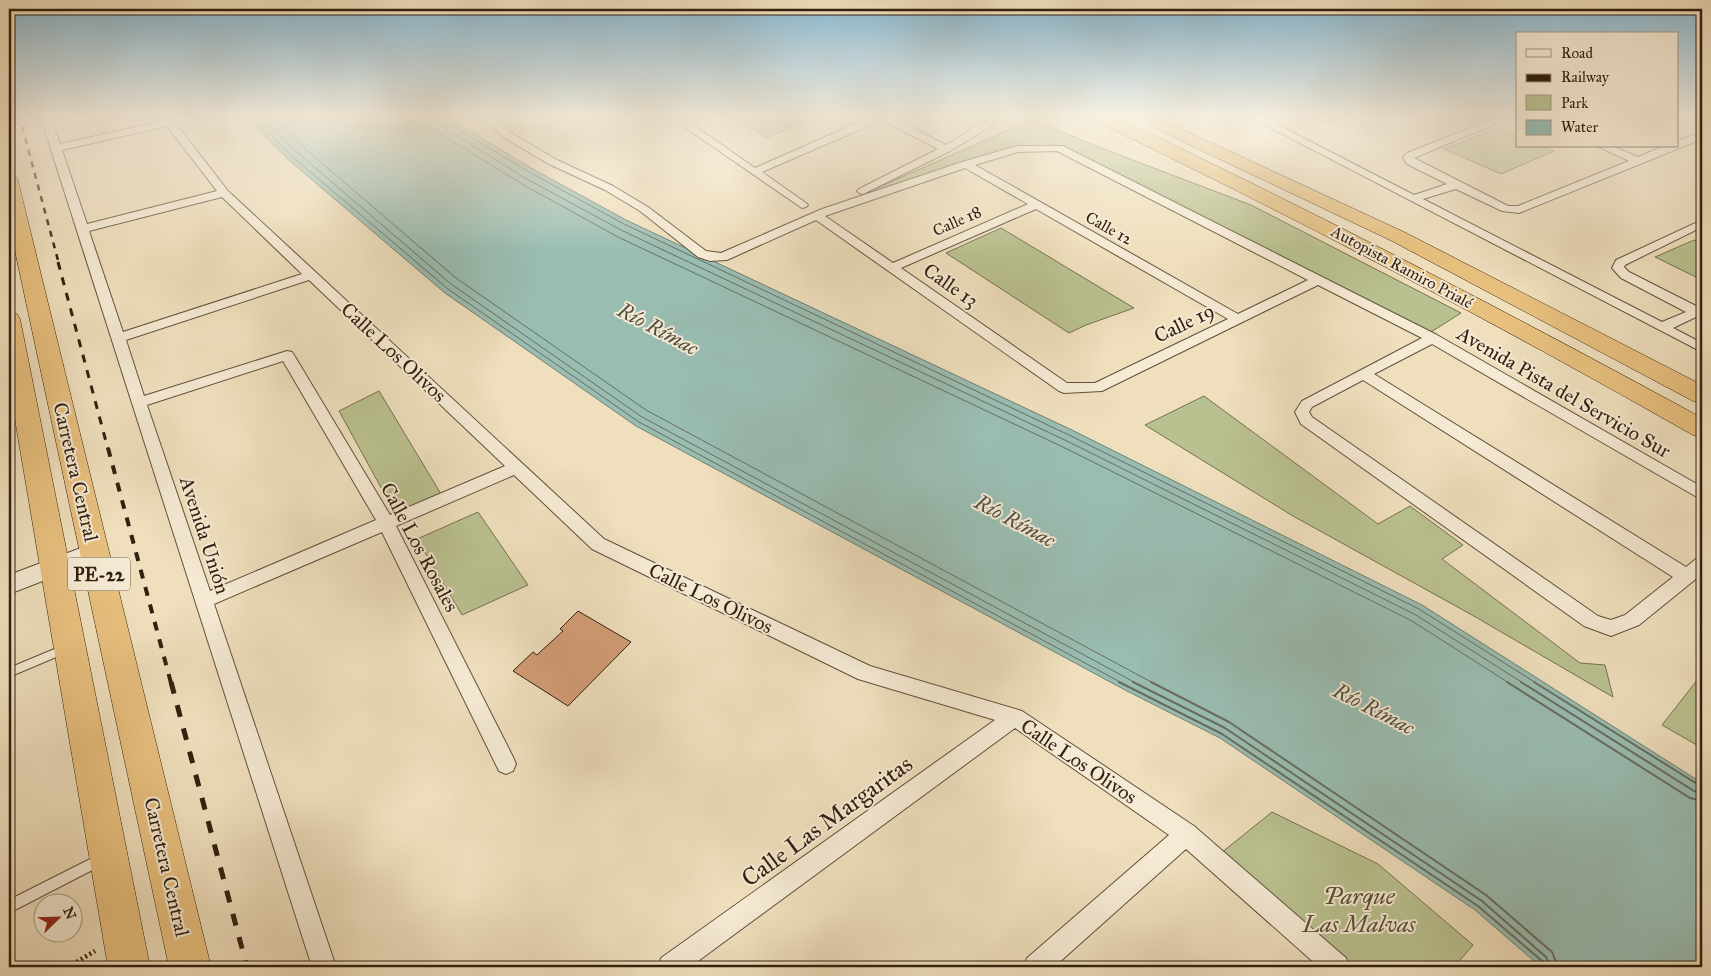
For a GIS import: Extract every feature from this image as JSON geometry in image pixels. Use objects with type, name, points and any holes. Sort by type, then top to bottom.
[{"type":"highway","name":"Autopista Ramiro Prialé","points":[[1191,161],[1400,265],[1540,339],[1702,429]]},
{"type":"highway","name":"Autopista Ramiro Prialé","points":[[1238,161],[1399,237],[1702,395]]},
{"type":"highway","name":"Carretera Central","points":[[9,181],[190,967]]},
{"type":"highway","name":"Carretera Central","points":[[9,319],[129,967]]},
{"type":"street","name":"Avenida Unión","points":[[60,161],[324,967]]},
{"type":"street","name":"Calle Los Olivos","points":[[199,161],[224,193],[598,544],[865,673],[1015,717],[1186,834],[1337,967]]},
{"type":"street","points":[[551,161],[610,188],[644,209],[702,254],[710,257],[723,257],[753,245],[816,216],[924,161]]},
{"type":"street","points":[[738,161],[802,205]]},
{"type":"street","points":[[754,172],[780,161]]},
{"type":"street","name":"Avenida Pista del Servicio Sur","points":[[816,216],[978,161]]},
{"type":"street","name":"Avenida Pista del Servicio Sur","points":[[1084,161],[1432,338],[1702,494]]},
{"type":"street","points":[[1341,161],[1702,348]]},
{"type":"street","points":[[1410,161],[1506,209],[1519,210],[1637,161]]},
{"type":"street","name":"Calle 12","points":[[966,164],[1238,319]]},
{"type":"street","points":[[1415,198],[1456,185]]},
{"type":"street","points":[[82,229],[224,193]]},
{"type":"street","name":"Calle 18","points":[[891,268],[1035,205]]},
{"type":"street","name":"Calle 13","points":[[816,216],[1064,388]]},
{"type":"street","points":[[1700,314],[1625,275],[1618,268],[1620,263],[1702,223]]},
{"type":"street","points":[[118,338],[311,275]]},
{"type":"street","name":"Calle 19","points":[[1064,388],[1097,388],[1318,280]]},
{"type":"street","points":[[1663,327],[1700,314]]},
{"type":"street","points":[[1432,338],[1307,404],[1302,412],[1306,420],[1590,621],[1610,628],[1632,620],[1702,564]]},
{"type":"street","name":"Calle Los Rosales","points":[[139,403],[287,355],[387,524],[506,764]]},
{"type":"street","points":[[1364,374],[1687,576]]},
{"type":"street","points":[[204,601],[517,468]]},
{"type":"street","points":[[9,571],[54,560],[93,545]]},
{"type":"street","points":[[9,586],[54,560]]},
{"type":"street","name":"Calle Las Margaritas","points":[[670,967],[1015,717]]},
{"type":"street","points":[[1036,967],[1186,834]]},
{"type":"lane","points":[[9,674],[69,647]]},
{"type":"lane","points":[[9,907],[108,856]]},
{"type":"green space","points":[[939,161],[972,161],[859,196]]},
{"type":"green space","points":[[1092,161],[1134,161],[1251,205],[1461,313],[1431,332]]},
{"type":"green space","points":[[1470,161],[1532,161],[1501,174]]},
{"type":"green space","points":[[1001,228],[1134,308],[1069,333],[946,253]]},
{"type":"green space","points":[[1694,240],[1702,244],[1702,280],[1655,257]]},
{"type":"green space","points":[[379,391],[441,494],[395,513],[339,411]]},
{"type":"green space","points":[[1204,396],[1378,524],[1410,506],[1463,545],[1442,559],[1580,663],[1605,665],[1613,697],[1472,615],[1293,516],[1145,425]]},
{"type":"green space","points":[[478,512],[528,585],[462,615],[417,539]]},
{"type":"green space","points":[[1702,674],[1702,748],[1662,725]]},
{"type":"green space","name":"Parque Las Malvas","points":[[1272,812],[1378,864],[1473,945],[1454,967],[1353,967],[1221,853]]},
{"type":"water","name":"Río Rímac","points":[[290,161],[519,161],[626,220],[1074,431],[1422,605],[1702,783],[1702,967],[1541,967],[1475,910],[1220,738],[1127,691],[636,426],[445,293]]},
{"type":"building","points":[[578,611],[631,642],[568,706],[513,671],[533,652],[537,655],[563,631],[560,629]]},
{"type":"railway","points":[[31,161],[59,264]]},
{"type":"railway","points":[[58,262],[108,449]]},
{"type":"railway","points":[[108,448],[171,683]]},
{"type":"railway","points":[[171,682],[247,967]]}]
